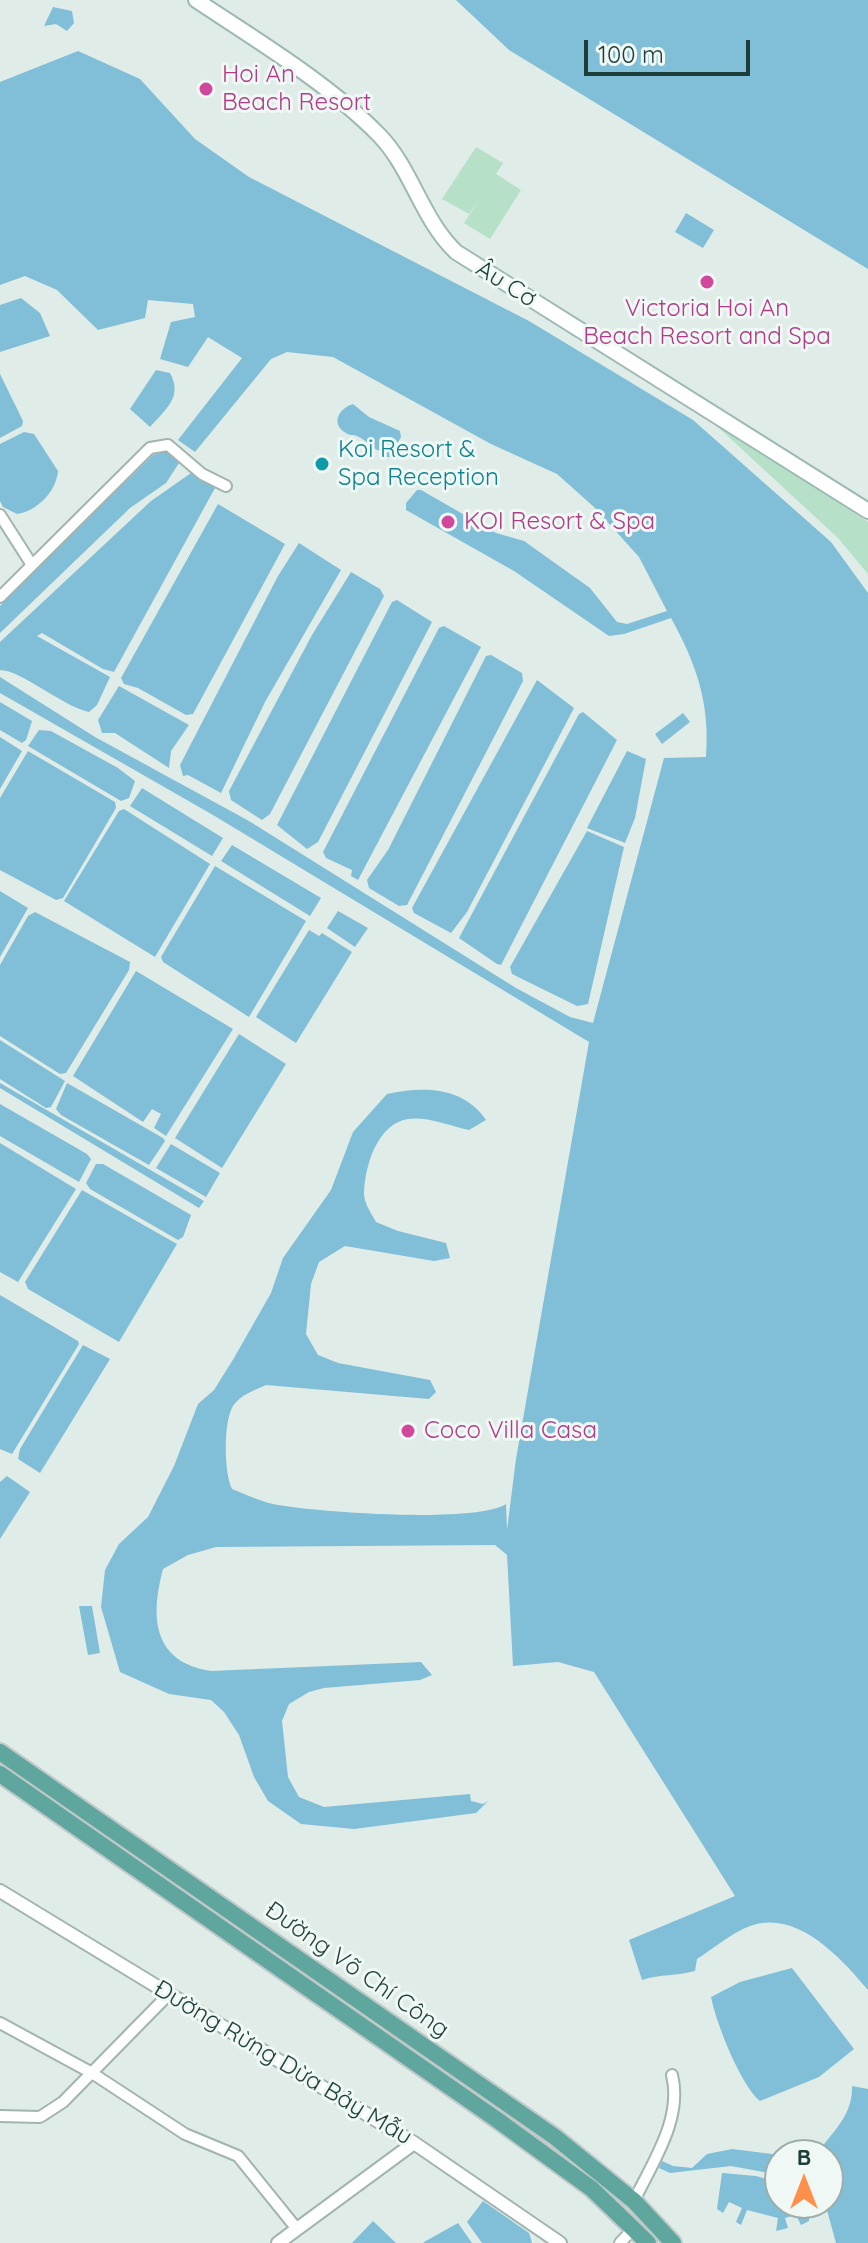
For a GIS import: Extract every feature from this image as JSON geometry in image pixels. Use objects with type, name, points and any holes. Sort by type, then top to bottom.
[{"type":"main road","name":"Âu Cơ","points":[[196,0],[266,47],[378,135],[401,162],[443,240],[456,252],[868,511]]},
{"type":"main road","name":"Đường Võ Chí Công","points":[[0,1752],[555,2137],[634,2201],[673,2243]]},
{"type":"main road","name":"Đường Võ Chí Công","points":[[0,1774],[496,2119],[592,2189],[648,2243]]},
{"type":"street","points":[[0,597],[150,448],[159,444],[168,445],[202,474],[226,486]]},
{"type":"street","points":[[0,515],[32,565]]},
{"type":"street","name":"Đường Rừng Dừa Bảy Mẫu","points":[[0,1891],[414,2143],[560,2243]]},
{"type":"street","points":[[0,2116],[40,2117],[92,2073],[169,1994]]},
{"type":"street","points":[[0,2023],[92,2073],[185,2134],[238,2156],[297,2229]]},
{"type":"street","points":[[634,2201],[670,2123],[675,2087],[672,2075]]},
{"type":"street","points":[[278,2243],[414,2143]]},
{"type":"street","points":[[620,2243],[634,2228]]},
{"type":"green space","points":[[476,147],[503,163],[496,174],[521,190],[490,239],[464,223],[480,199],[469,214],[442,199]]},
{"type":"green space","points":[[706,416],[868,522],[868,574],[838,538]]},
{"type":"water","points":[[456,0],[868,0],[868,269],[509,50]]},
{"type":"water","points":[[53,7],[72,11],[74,23],[67,31],[56,24],[44,26]]},
{"type":"water","points":[[78,51],[140,79],[195,139],[249,177],[529,321],[693,420],[831,542],[868,593],[868,1990],[831,1951],[801,1930],[784,1924],[767,1923],[750,1926],[722,1941],[697,1959],[695,1971],[642,1980],[629,1940],[735,1896],[594,1672],[558,1662],[513,1666],[507,1555],[495,1545],[216,1547],[188,1555],[163,1569],[157,1604],[160,1635],[167,1648],[192,1666],[211,1671],[421,1662],[432,1675],[420,1680],[324,1688],[309,1692],[289,1704],[282,1721],[288,1777],[299,1797],[324,1807],[470,1794],[471,1801],[483,1804],[488,1801],[476,1813],[354,1829],[301,1824],[268,1801],[254,1777],[239,1735],[224,1712],[211,1700],[169,1694],[120,1672],[101,1607],[105,1570],[119,1544],[148,1517],[174,1466],[198,1404],[214,1390],[234,1358],[271,1293],[283,1258],[331,1190],[353,1132],[387,1094],[428,1090],[454,1095],[477,1109],[486,1120],[469,1130],[423,1119],[408,1119],[388,1129],[370,1159],[364,1197],[376,1222],[446,1243],[450,1258],[434,1261],[345,1246],[319,1262],[311,1284],[306,1334],[318,1355],[338,1363],[430,1380],[436,1392],[429,1399],[266,1385],[248,1393],[233,1406],[226,1448],[229,1481],[232,1489],[263,1501],[321,1510],[463,1514],[506,1504],[507,1530],[516,1459],[589,1042],[213,815],[0,693],[0,677],[95,737],[249,821],[516,988],[570,1017],[593,1023],[664,758],[706,757],[707,738],[700,685],[671,618],[609,636],[514,571],[406,510],[406,503],[417,490],[421,490],[496,533],[524,541],[590,588],[617,622],[627,624],[667,611],[639,557],[594,507],[557,474],[491,444],[333,357],[287,352],[271,359],[195,452],[178,440],[242,358],[208,337],[188,367],[160,359],[171,322],[195,317],[193,304],[148,300],[145,318],[98,330],[57,290],[25,276],[0,285],[0,82]]},
{"type":"water","points":[[686,213],[714,230],[703,248],[675,232]]},
{"type":"water","points":[[21,298],[40,313],[50,336],[0,352],[0,305]]},
{"type":"water","points":[[156,370],[170,373],[175,389],[171,402],[150,427],[130,409]]},
{"type":"water","points":[[0,374],[23,421],[22,426],[0,438]]},
{"type":"water","points":[[353,404],[369,417],[400,431],[401,437],[390,457],[383,457],[381,451],[348,434],[338,425],[340,413]]},
{"type":"water","points":[[24,432],[34,434],[58,471],[54,486],[44,499],[32,509],[17,514],[3,507],[0,501],[0,444]]},
{"type":"water","points":[[168,451],[179,463],[166,483],[130,508],[0,633],[0,606],[8,597],[153,455]]},
{"type":"water","points":[[191,473],[215,488],[114,672],[103,669],[42,633],[37,636],[110,677],[97,705],[89,712],[19,676],[0,670],[0,642],[151,501]]},
{"type":"water","points":[[218,504],[285,544],[193,714],[186,715],[138,688],[124,684],[121,678]]},
{"type":"water","points":[[299,543],[341,570],[265,702],[221,793],[188,775],[183,776],[180,765],[278,576]]},
{"type":"water","points":[[351,572],[380,589],[384,596],[270,814],[262,820],[231,800],[229,791],[312,635]]},
{"type":"water","points":[[397,600],[432,622],[318,842],[307,849],[277,825],[392,602]]},
{"type":"water","points":[[444,626],[481,647],[358,880],[351,876],[352,870],[326,858],[323,852],[439,628]]},
{"type":"water","points":[[491,655],[522,673],[523,681],[407,905],[399,906],[369,888],[367,880],[388,850],[486,656]]},
{"type":"water","points":[[537,680],[574,708],[467,912],[451,933],[414,913],[412,908]]},
{"type":"water","points":[[119,686],[189,725],[171,751],[169,768],[115,733],[102,733],[98,720]]},
{"type":"water","points":[[0,702],[32,721],[26,740],[22,743],[0,730]]},
{"type":"water","points":[[583,712],[617,740],[501,965],[497,964],[459,938],[579,714]]},
{"type":"water","points":[[683,713],[690,722],[662,744],[655,734]]},
{"type":"water","points":[[39,730],[51,731],[118,768],[135,781],[129,798],[121,801],[28,746]]},
{"type":"water","points":[[0,737],[22,751],[0,789]]},
{"type":"water","points":[[28,751],[115,802],[116,808],[63,898],[56,900],[0,870],[0,798]]},
{"type":"water","points":[[627,751],[646,759],[635,818],[625,843],[587,828]]},
{"type":"water","points":[[142,788],[223,838],[212,856],[130,806]]},
{"type":"water","points":[[124,809],[210,864],[155,957],[64,901],[119,811]]},
{"type":"water","points":[[587,831],[624,847],[588,1004],[577,1006],[512,974],[510,967]]},
{"type":"water","points":[[232,845],[321,898],[310,916],[221,861]]},
{"type":"water","points":[[215,866],[306,921],[249,1017],[163,962],[161,957]]},
{"type":"water","points":[[0,891],[28,908],[0,957]]},
{"type":"water","points":[[338,911],[368,928],[355,947],[327,928]]},
{"type":"water","points":[[35,912],[130,962],[129,970],[66,1073],[60,1074],[0,1036],[0,965],[28,916]]},
{"type":"water","points":[[309,930],[319,936],[322,933],[352,952],[296,1043],[256,1017]]},
{"type":"water","points":[[136,971],[233,1029],[166,1136],[154,1128],[161,1114],[152,1109],[143,1122],[73,1076]]},
{"type":"water","points":[[239,1034],[286,1064],[222,1168],[175,1138]]},
{"type":"water","points":[[0,1040],[65,1081],[51,1107],[46,1108],[0,1079]]},
{"type":"water","points":[[0,1083],[204,1201],[199,1208],[0,1088]]},
{"type":"water","points":[[67,1083],[163,1138],[165,1141],[149,1165],[61,1115],[56,1109]]},
{"type":"water","points":[[0,1104],[87,1154],[91,1159],[79,1182],[0,1136]]},
{"type":"water","points":[[0,1143],[76,1189],[18,1282],[0,1272]]},
{"type":"water","points":[[171,1144],[220,1173],[206,1197],[156,1168]]},
{"type":"water","points":[[96,1164],[103,1164],[191,1215],[183,1237],[178,1240],[90,1189],[86,1183]]},
{"type":"water","points":[[82,1190],[177,1244],[119,1342],[28,1289],[25,1282]]},
{"type":"water","points":[[0,1295],[79,1344],[12,1454],[0,1449]]},
{"type":"water","points":[[83,1345],[110,1359],[40,1473],[18,1459],[20,1449]]},
{"type":"water","points":[[7,1476],[30,1492],[0,1539],[0,1482]]},
{"type":"water","points":[[79,1606],[92,1606],[100,1653],[88,1655]]},
{"type":"water","points":[[792,1968],[854,2049],[819,2077],[760,2101],[745,2082],[730,2053],[711,1997],[740,1982]]},
{"type":"water","points":[[852,2086],[868,2089],[868,2243],[836,2243],[829,2219],[844,2219],[844,2139],[828,2139],[847,2112]]},
{"type":"water","points":[[732,2149],[764,2153],[764,2172],[731,2166],[670,2173],[659,2168],[662,2161],[692,2168],[707,2154]]},
{"type":"water","points":[[722,2173],[764,2178],[764,2214],[747,2210],[741,2225],[736,2222],[742,2208],[729,2202],[723,2213],[717,2209]]},
{"type":"water","points":[[483,2201],[529,2233],[532,2243],[482,2243],[467,2222]]},
{"type":"water","points":[[778,2219],[785,2219],[788,2228],[776,2231]]},
{"type":"water","points":[[798,2219],[809,2219],[809,2221],[801,2225]]},
{"type":"water","points":[[373,2221],[396,2243],[352,2243]]},
{"type":"water","points":[[458,2223],[472,2243],[423,2243],[424,2242]]},
{"type":"place","name":"Hoi An Beach Resort","points":[[206,89]]},
{"type":"place","name":"Victoria Hoi An Beach Resort and Spa","points":[[707,282]]},
{"type":"place","name":"Koi Resort & Spa Reception","points":[[322,464]]},
{"type":"place","name":"KOI Resort & Spa","points":[[448,522]]},
{"type":"place","name":"Coco Villa Casa","points":[[408,1431]]}]
